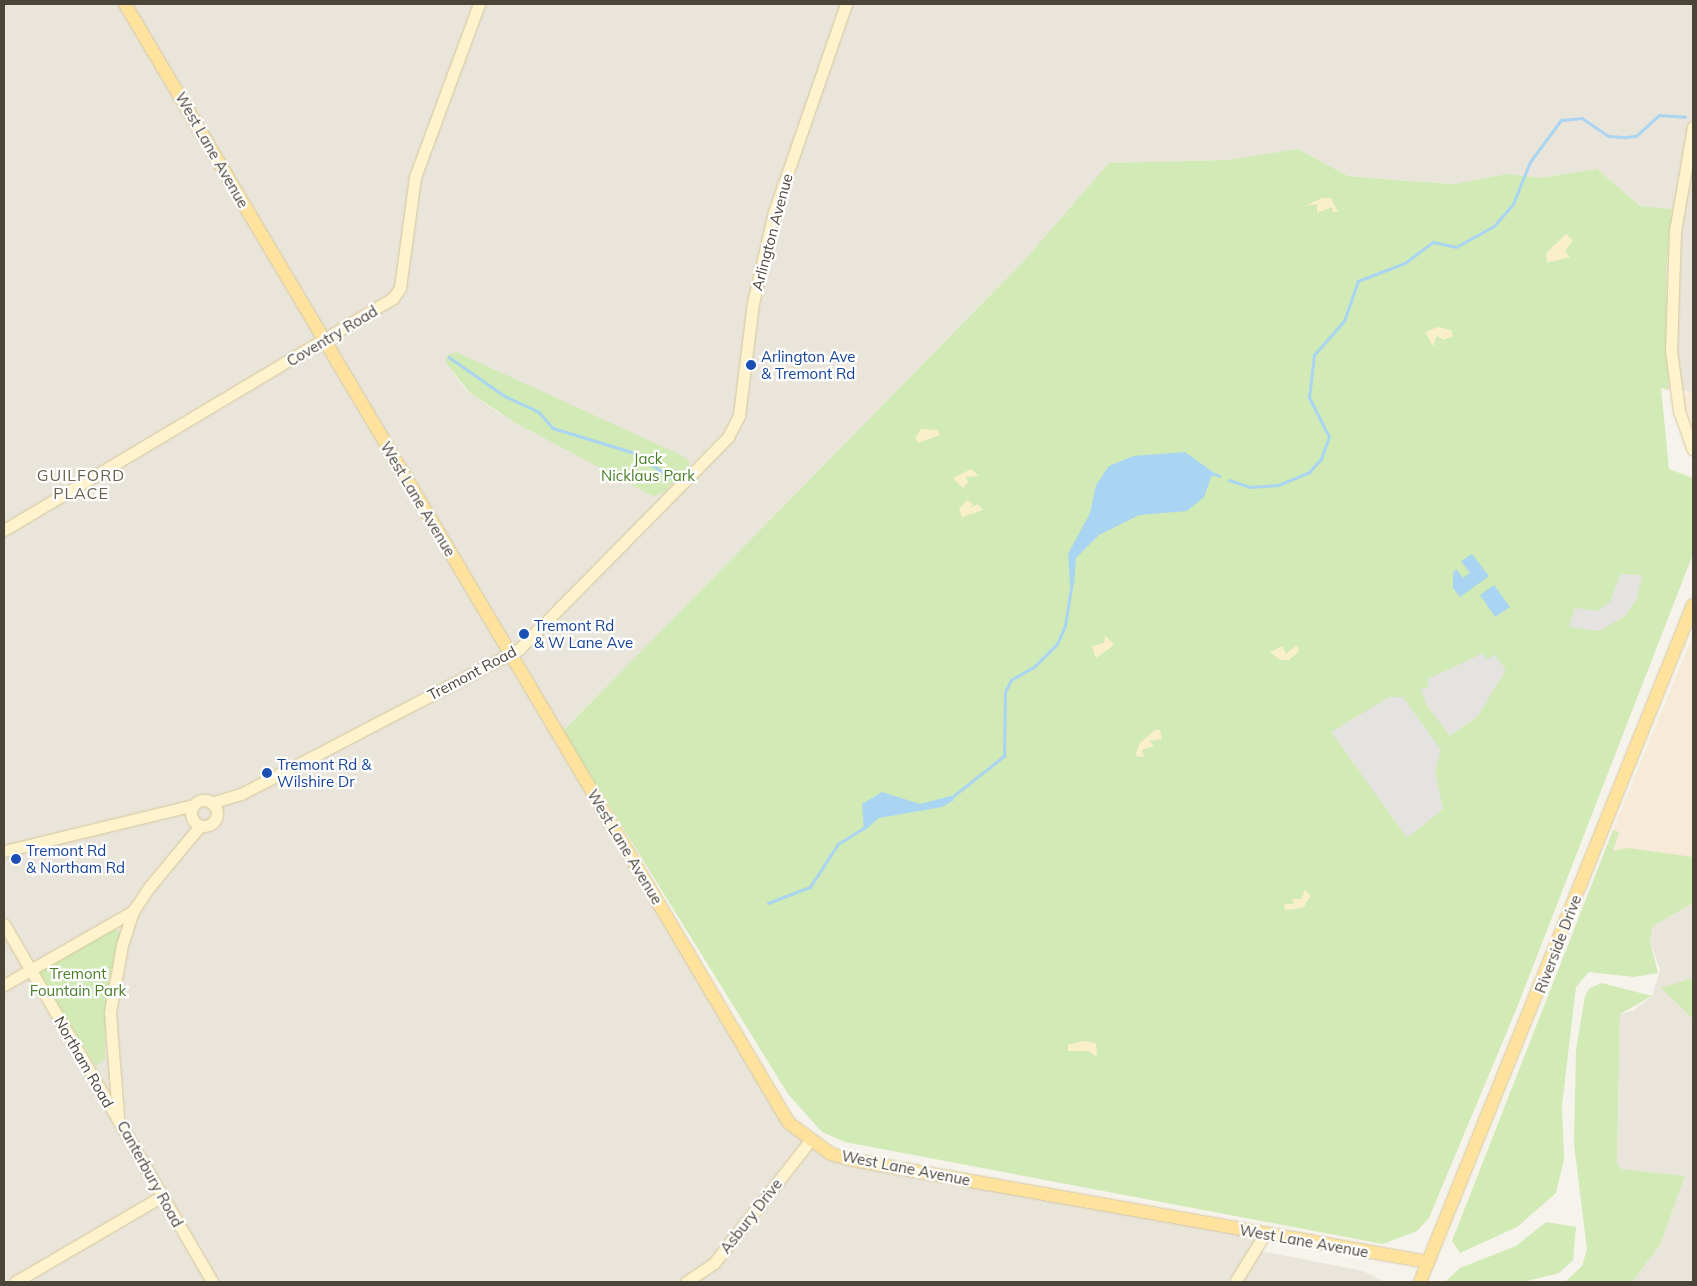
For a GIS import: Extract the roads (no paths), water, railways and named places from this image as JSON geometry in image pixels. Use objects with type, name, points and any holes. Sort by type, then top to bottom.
[{"type":"main road","name":"West Lane Avenue","points":[[125,4],[773,1099],[809,1142],[831,1154],[858,1160],[1428,1262]]},
{"type":"main road","name":"Riverside Drive","points":[[1420,1282],[1693,604]]},
{"type":"street","name":"Coventry Road","points":[[4,530],[382,306],[400,288],[415,177],[479,4]]},
{"type":"street","name":"Arlington Avenue","points":[[728,437],[739,415],[753,303],[774,212],[846,4]]},
{"type":"street","points":[[1693,127],[1675,231],[1671,342],[1676,396],[1693,450]]},
{"type":"street","name":"Tremont Road","points":[[240,794],[510,654],[728,437]]},
{"type":"street","points":[[4,986],[134,911],[178,848],[194,816],[211,803],[240,794]]},
{"type":"street","points":[[4,851],[161,812],[194,816],[211,824],[216,815],[240,794]]},
{"type":"street","points":[[211,803],[216,815]]},
{"type":"street","name":"Canterbury Road","points":[[134,911],[118,959],[110,1012],[119,1122],[212,1282]]},
{"type":"street","name":"Northam Road","points":[[4,924],[119,1122]]},
{"type":"street","name":"Asbury Drive","points":[[686,1282],[714,1263],[809,1142]]},
{"type":"street","points":[[15,1282],[162,1196]]},
{"type":"street","points":[[1235,1282],[1264,1234]]},
{"type":"water","points":[[1185,452],[1213,472],[1204,497],[1187,511],[1139,515],[1099,535],[1076,558],[1074,585],[1070,585],[1068,554],[1090,513],[1096,485],[1109,466],[1133,456]]},
{"type":"water","points":[[1472,554],[1489,576],[1460,597],[1453,588],[1453,573],[1456,569],[1463,578],[1470,573],[1461,561]]},
{"type":"water","points":[[1494,585],[1510,607],[1495,617],[1480,595]]},
{"type":"water","points":[[882,792],[920,804],[951,796],[954,800],[942,807],[879,818],[864,831],[862,804]]},
{"type":"waterway","points":[[1229,480],[1250,487],[1279,485],[1309,472],[1321,459],[1329,437],[1309,398],[1314,355],[1344,321],[1358,281],[1405,263],[1433,242],[1456,247],[1494,226],[1513,204],[1530,162],[1561,120],[1582,118],[1609,136],[1625,137],[1636,136],[1659,115],[1685,117]]},
{"type":"waterway","points":[[449,357],[505,396],[539,412],[553,428],[635,453],[673,479]]},
{"type":"waterway","points":[[1211,473],[1220,476]]},
{"type":"waterway","points":[[951,798],[1004,756],[1005,692],[1011,680],[1035,666],[1057,644],[1065,626],[1072,582]]},
{"type":"waterway","points":[[768,903],[810,887],[838,844],[864,828]]},
{"type":"place","name":"Arlington Ave & Tremont Rd","points":[[751,365]]},
{"type":"place","name":"Tremont Rd & W Lane Ave","points":[[524,634]]},
{"type":"place","name":"Tremont Rd & Wilshire Dr","points":[[267,773]]},
{"type":"place","name":"Tremont Rd & Northam Rd","points":[[16,859]]},
{"type":"district","name":"GUILFORD PLACE","points":[[81,484]]},
{"type":"park label","name":"Jack Nicklaus Park","points":[[648,466]]},
{"type":"park label","name":"Tremont Fountain Park","points":[[78,982]]}]
